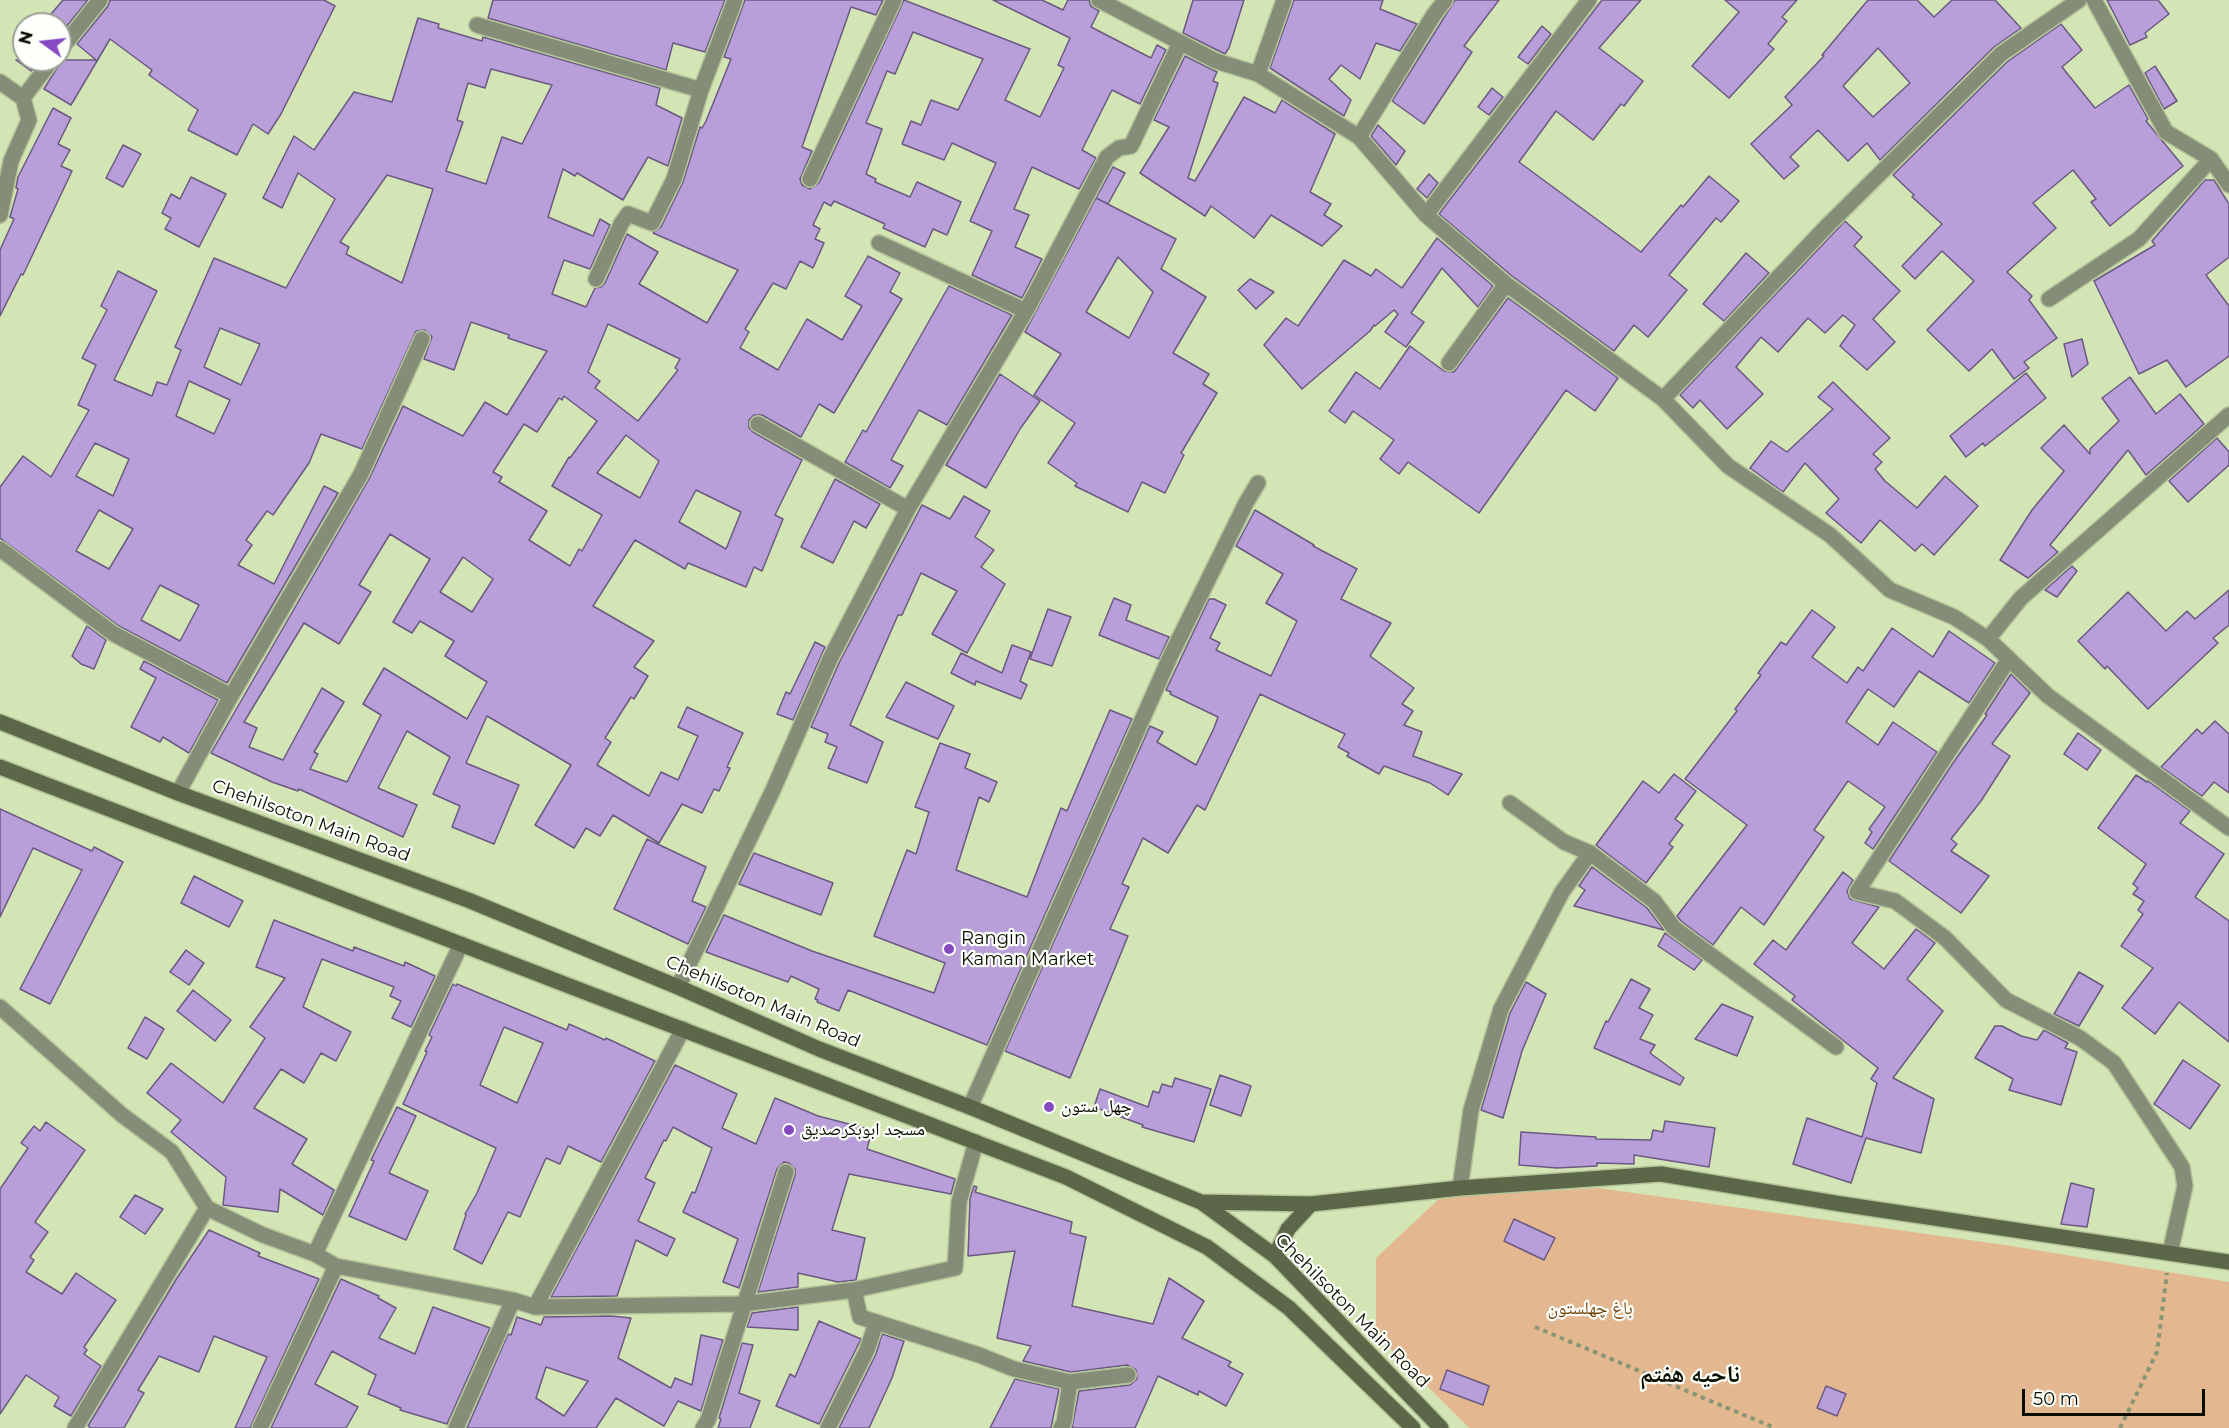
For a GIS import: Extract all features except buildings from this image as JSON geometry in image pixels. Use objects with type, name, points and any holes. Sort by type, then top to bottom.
[{"type":"main road","name":"Chehilsoton Main Road","points":[[0,722],[178,793],[468,900],[678,987],[819,1049],[970,1107],[1201,1202],[1275,1256],[1424,1422],[1441,1428]]},
{"type":"main road","points":[[0,767],[1066,1177],[1207,1247],[1289,1308],[1413,1428]]},
{"type":"main road","points":[[1201,1202],[1311,1204],[1460,1188],[1661,1174],[1841,1204],[2229,1262]]},
{"type":"main road","points":[[1275,1256],[1288,1229],[1311,1204]]},
{"type":"street","points":[[72,35],[100,0]]},
{"type":"street","points":[[596,279],[621,224],[628,214],[652,223],[674,179],[701,90],[735,0]]},
{"type":"street","points":[[810,179],[894,0]]},
{"type":"street","points":[[1258,74],[1284,0]]},
{"type":"street","points":[[1359,136],[1445,0]]},
{"type":"street","points":[[1426,215],[1589,0]]},
{"type":"street","points":[[1664,399],[1828,225],[2001,54],[2079,0]]},
{"type":"street","points":[[2094,0],[2166,132],[2211,159],[2229,184]]},
{"type":"street","points":[[1102,1],[1216,61],[1258,74],[1359,136],[1426,215],[1506,284],[1664,399],[1728,466],[1830,535],[1890,590],[1954,617],[1988,639],[2048,696],[2229,828]]},
{"type":"street","points":[[477,25],[701,90]]},
{"type":"street","points":[[678,987],[773,790],[830,659],[908,509],[1026,311],[1107,157],[1119,148],[1131,146],[1180,43]]},
{"type":"street","points":[[23,98],[43,72]]},
{"type":"street","points":[[0,82],[23,98],[28,120],[11,161],[0,215]]},
{"type":"street","points":[[2049,299],[2139,239],[2211,159]]},
{"type":"street","points":[[879,243],[1026,311]]},
{"type":"street","points":[[1449,363],[1506,284]]},
{"type":"street","points":[[178,793],[231,696],[361,474],[422,339]]},
{"type":"street","points":[[1988,639],[2021,598],[2229,415]]},
{"type":"street","points":[[759,424],[908,509]]},
{"type":"street","points":[[970,1107],[1170,657],[1258,483]]},
{"type":"street","points":[[0,549],[114,634],[231,696]]},
{"type":"street","points":[[2009,659],[1857,892],[1895,901],[1945,938],[2006,1000],[2080,1038],[2114,1063],[2182,1167],[2185,1186],[2170,1253]]},
{"type":"street","points":[[1510,803],[1564,842],[1590,853],[1654,901],[1674,928],[1836,1047]]},
{"type":"street","points":[[1460,1188],[1471,1110],[1501,1009],[1562,892],[1590,853]]},
{"type":"street","points":[[315,1254],[461,944]]},
{"type":"street","points":[[0,1007],[122,1115],[172,1152],[207,1208],[263,1235],[315,1254],[336,1266],[513,1300],[535,1307],[743,1304],[854,1290],[955,1268],[959,1202],[976,1142]]},
{"type":"street","points":[[535,1307],[683,1029]]},
{"type":"street","points":[[703,1428],[708,1420],[786,1172]]},
{"type":"street","points":[[75,1428],[207,1208]]},
{"type":"street","points":[[260,1428],[336,1266]]},
{"type":"street","points":[[854,1290],[860,1317],[979,1355],[1014,1369],[1070,1382],[1128,1375]]},
{"type":"street","points":[[456,1428],[513,1300]]},
{"type":"street","points":[[828,1428],[867,1350],[876,1323]]},
{"type":"street","points":[[1061,1428],[1070,1382]]},
{"type":"path","points":[[2120,1428],[2157,1352],[2170,1253]]},
{"type":"path","points":[[1535,1327],[1775,1428]]},
{"type":"green space","name":"باغ چهلستون","points":[[1598,1188],[2005,1245],[2229,1282],[2229,1428],[1469,1428],[1376,1335],[1376,1258],[1441,1197]]},
{"type":"place","name":"Rangin Kaman Market","points":[[949,949]]},
{"type":"place","name":"چهل ستون","points":[[1049,1107]]},
{"type":"place","name":"مسجد ابوبکرصدیق","points":[[789,1130]]},
{"type":"district","name":"ناحیه هفتم","points":[[1690,1375]]}]
